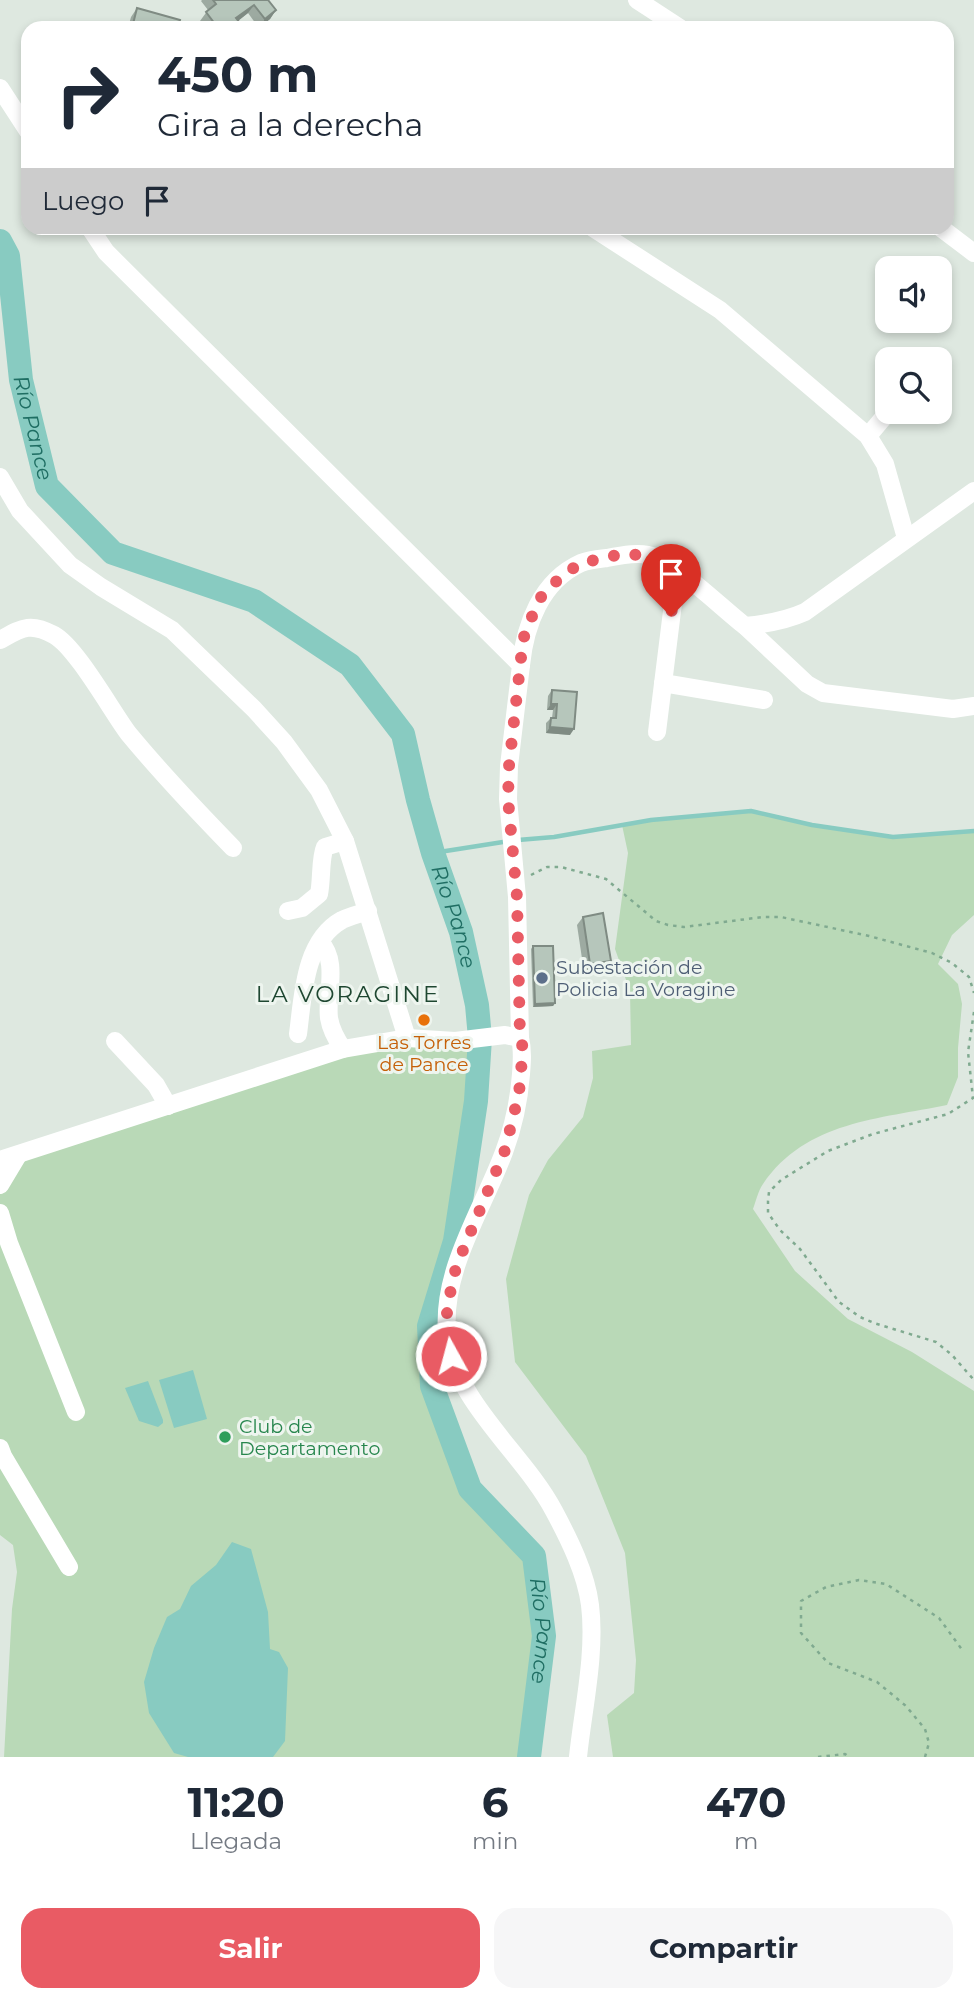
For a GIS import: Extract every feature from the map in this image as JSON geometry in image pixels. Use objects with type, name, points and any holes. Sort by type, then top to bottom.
[{"type":"street","points":[[637,0],[672,21]]},
{"type":"street","points":[[0,88],[21,120]]},
{"type":"street","points":[[94,235],[106,253],[521,665]]},
{"type":"street","points":[[604,235],[720,310],[868,436],[886,464],[906,538]]},
{"type":"street","points":[[950,235],[974,253]]},
{"type":"street","points":[[868,436],[878,424]]},
{"type":"street","points":[[0,477],[20,511],[70,565],[172,630],[254,709],[284,742],[319,790],[345,841],[407,1038]]},
{"type":"street","points":[[745,626],[788,620],[805,612],[974,491]]},
{"type":"street","points":[[578,1757],[592,1635],[590,1602],[579,1565],[554,1509],[465,1387],[451,1356],[447,1331],[447,1305],[456,1267],[505,1150],[519,1093],[523,1048],[513,1036],[517,897],[508,799],[509,766],[523,640],[542,595],[581,563],[622,554],[654,556],[677,571],[745,626],[807,684],[823,693],[953,709],[974,706]]},
{"type":"street","points":[[657,732],[677,571]]},
{"type":"street","points":[[0,640],[23,628],[35,626],[57,636],[82,666],[128,732],[233,848]]},
{"type":"street","points":[[663,684],[764,700]]},
{"type":"street","points":[[288,911],[302,908],[319,894],[325,847],[345,841]]},
{"type":"street","points":[[299,1034],[304,990],[313,954],[328,931],[342,920],[368,911]]},
{"type":"street","points":[[320,942],[327,949],[331,968],[329,1018],[333,1034],[342,1049]]},
{"type":"street","points":[[0,1185],[9,1157],[342,1049],[407,1038],[455,1041],[513,1036]]},
{"type":"street","points":[[115,1041],[156,1085],[168,1106]]},
{"type":"street","points":[[0,1213],[5,1244],[76,1412]]},
{"type":"street","points":[[0,1448],[69,1567]]},
{"type":"path","points":[[530,875],[547,867],[561,867],[595,875],[617,886],[656,921],[668,925],[684,927],[780,917],[869,936],[932,953],[952,963],[969,977],[974,993]]},
{"type":"path","points":[[974,1012],[968,1052],[973,1098],[948,1114],[873,1134],[828,1151],[781,1180],[769,1192],[768,1213],[780,1230],[800,1249],[839,1302],[874,1323],[936,1342],[952,1355],[974,1380]]},
{"type":"path","points":[[925,1757],[929,1743],[925,1729],[906,1706],[877,1682],[828,1663],[801,1633],[801,1601],[826,1587],[859,1580],[886,1584],[939,1618],[963,1651]]},
{"type":"path","points":[[818,1757],[849,1757]]},
{"type":"green space","points":[[751,811],[812,825],[893,837],[974,831],[974,915],[952,935],[938,964],[958,984],[962,1004],[958,1077],[947,1105],[846,1126],[822,1135],[800,1147],[781,1163],[761,1187],[753,1209],[795,1271],[848,1319],[912,1352],[974,1391],[974,1757],[613,1757],[607,1715],[634,1693],[636,1660],[625,1553],[586,1456],[515,1362],[506,1279],[529,1195],[548,1160],[583,1117],[593,1078],[592,1051],[631,1045],[630,991],[615,949],[628,853],[622,825]]},
{"type":"green space","name":"Club de Departamento","points":[[480,1038],[476,1101],[455,1241],[429,1326],[432,1386],[470,1489],[534,1556],[544,1636],[529,1757],[4,1757],[12,1609],[17,1572],[13,1545],[0,1535],[0,1160],[342,1049]]},
{"type":"water","points":[[193,1370],[207,1419],[174,1428],[159,1380]]},
{"type":"water","points":[[148,1381],[163,1420],[158,1427],[139,1421],[125,1388]]},
{"type":"water","points":[[232,1542],[251,1549],[268,1612],[270,1649],[279,1652],[288,1668],[285,1741],[273,1757],[188,1757],[174,1753],[149,1713],[144,1682],[167,1617],[180,1609],[191,1586],[216,1565]]},
{"type":"building","points":[[213,0],[268,0],[276,10],[265,19],[254,5],[236,18],[238,21],[213,21],[206,12],[216,4]]},
{"type":"building","points":[[137,8],[180,20],[180,21],[134,21]]},
{"type":"building","points":[[552,690],[577,692],[574,729],[550,727],[551,718],[556,718],[557,704],[551,704]]},
{"type":"building","points":[[603,913],[611,961],[590,964],[583,917]]},
{"type":"building","name":"Subestación de Policia La Voragine","points":[[533,946],[553,946],[555,1003],[535,1004]]},
{"type":"waterway","name":"Río Pance","points":[[0,241],[8,256],[21,380],[47,486],[113,553],[254,601],[350,665],[403,734],[433,853],[461,932],[477,1005],[480,1038],[476,1101],[455,1241],[429,1326],[432,1386],[470,1489],[534,1556],[544,1636],[529,1757]]},
{"type":"waterway","points":[[518,840],[554,837],[651,820],[751,811],[812,825],[893,837],[974,831]]},
{"type":"waterway","points":[[433,853],[503,842]]},
{"type":"place","name":"Subestación de Policia La Voragine","points":[[542,978]]},
{"type":"place","name":"Las Torres de Pance","points":[[424,1020]]},
{"type":"place","name":"Club de Departamento","points":[[225,1437]]},
{"type":"district","name":"LA VORAGINE","points":[[348,994]]},
{"type":"route","points":[[451,1356],[447,1305],[456,1267],[505,1150],[519,1093],[523,1048],[520,1038],[517,897],[508,799],[509,766],[523,640],[542,595],[562,576],[581,563],[622,554],[654,556],[677,571],[671,616]]}]
